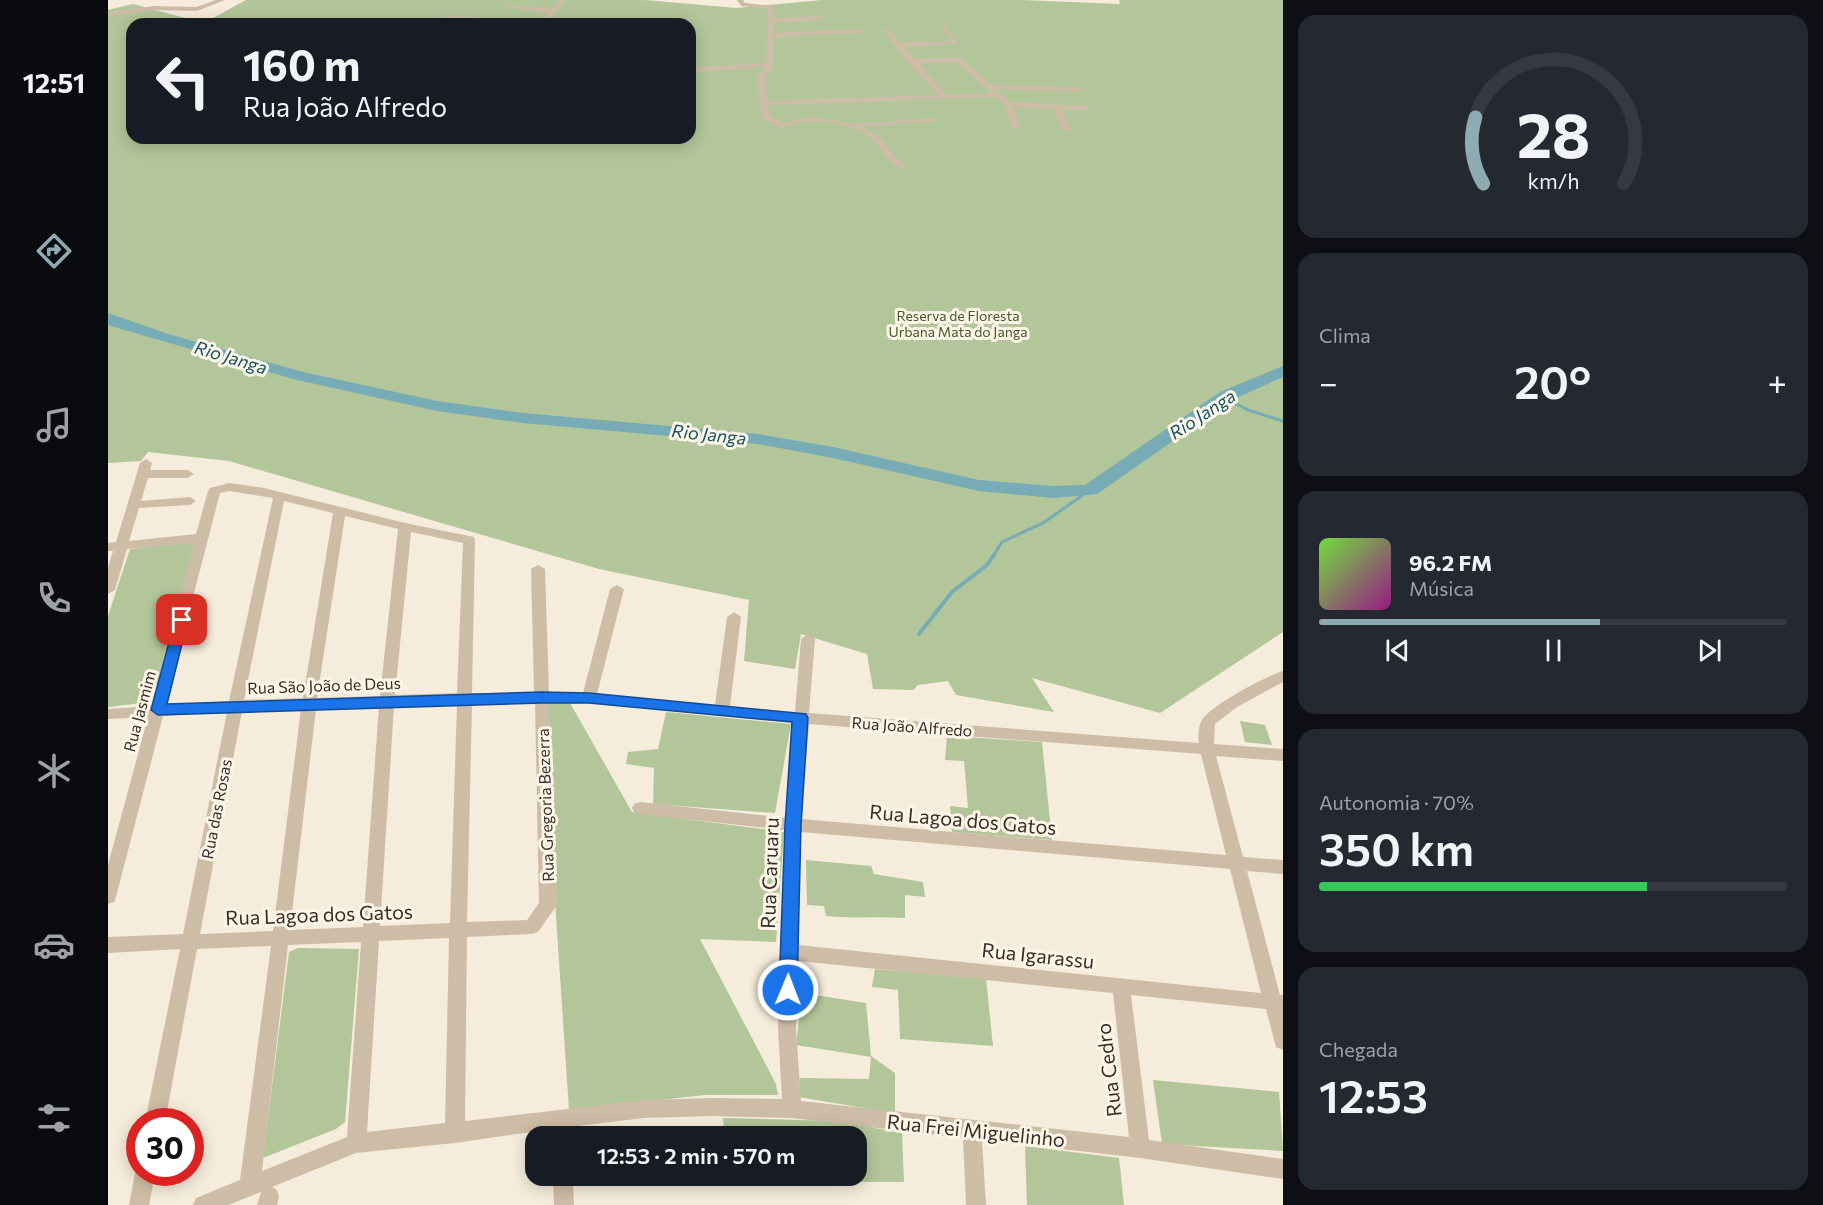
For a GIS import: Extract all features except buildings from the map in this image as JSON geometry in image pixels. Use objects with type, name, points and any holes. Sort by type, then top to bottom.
[{"type":"street","points":[[108,14],[154,8],[197,9],[222,0]]},
{"type":"street","points":[[547,18],[562,0]]},
{"type":"street","points":[[740,0],[743,5],[771,8],[769,65],[760,77],[765,116],[782,126],[804,120],[854,125],[932,120]]},
{"type":"street","points":[[509,7],[553,10]]},
{"type":"street","points":[[445,17],[459,18]]},
{"type":"street","points":[[770,20],[821,18]]},
{"type":"street","points":[[898,45],[956,42],[944,25]]},
{"type":"street","points":[[886,30],[943,95]]},
{"type":"street","points":[[770,35],[860,32]]},
{"type":"street","points":[[911,61],[959,60],[1000,94],[1008,104],[1016,127]]},
{"type":"street","points":[[696,70],[769,65]]},
{"type":"street","points":[[989,86],[1079,90]]},
{"type":"street","points":[[763,103],[1000,94]]},
{"type":"street","points":[[1008,104],[1087,108]]},
{"type":"street","points":[[1058,107],[1066,129]]},
{"type":"street","points":[[854,125],[875,137],[881,149],[894,162],[904,167]]},
{"type":"street","points":[[108,590],[144,469],[188,474]]},
{"type":"street","name":"Rua Jasmim","points":[[108,897],[211,498],[217,489],[229,487],[264,492],[279,497]]},
{"type":"street","points":[[279,497],[469,540],[455,1133]]},
{"type":"street","name":"Rua das Rosas","points":[[158,1108],[267,544],[279,497]]},
{"type":"street","points":[[134,505],[190,501]]},
{"type":"street","points":[[250,1184],[309,704],[339,512]]},
{"type":"street","points":[[356,1143],[387,701],[405,527]]},
{"type":"street","points":[[108,547],[201,538]]},
{"type":"street","name":"Rua Gregoria Bezerra","points":[[532,927],[548,905],[538,569]]},
{"type":"street","points":[[589,698],[617,589]]},
{"type":"street","points":[[722,710],[734,617]]},
{"type":"street","name":"Rua Caruaru","points":[[792,1109],[787,1029],[793,825],[808,639]]},
{"type":"street","points":[[1283,676],[1210,720],[1205,731],[1207,749],[1235,862],[1278,1003],[1283,1041]]},
{"type":"street","name":"Rua São João de Deus","points":[[109,718],[158,710],[236,706],[542,697]]},
{"type":"street","name":"Rua João Alfredo","points":[[542,697],[589,698],[800,718],[1283,755]]},
{"type":"street","name":"Rua Lagoa dos Gatos","points":[[640,808],[793,825],[1283,867]]},
{"type":"street","name":"Rua Lagoa dos Gatos","points":[[108,945],[369,932],[532,927]]},
{"type":"street","name":"Rua Igarassu","points":[[789,952],[1278,1003]]},
{"type":"street","name":"Rua Cedro","points":[[1120,987],[1140,1148]]},
{"type":"street","name":"Rua Frei Miguelinho","points":[[570,1126],[642,1109],[713,1107],[792,1109],[1140,1148],[1283,1169]]},
{"type":"street","points":[[972,1129],[976,1205]]},
{"type":"street","name":"Rua Frei Miguelinho","points":[[203,1205],[250,1184],[356,1143],[455,1133],[525,1130]]},
{"type":"street","points":[[139,1205],[143,1186]]},
{"type":"street","points":[[563,1186],[564,1205]]},
{"type":"green space","name":"Reserva de Floresta Urbana Mata do Janga","points":[[246,0],[645,0],[736,8],[823,0],[1021,0],[1120,4],[1119,0],[1283,0],[1283,632],[1160,713],[1032,678],[1054,712],[956,695],[948,681],[918,685],[913,690],[873,689],[867,654],[801,634],[795,669],[744,661],[749,600],[599,569],[229,461],[148,452],[141,461],[108,463],[108,10],[133,4],[185,18],[126,18],[126,144],[696,144],[696,18],[213,18]]},
{"type":"green space","points":[[195,542],[159,683],[148,692],[141,703],[108,707],[108,616],[130,549]]},
{"type":"green space","points":[[547,702],[570,703],[632,812],[784,832],[776,942],[700,939],[776,1084],[778,1095],[705,1095],[569,1110],[556,916]]},
{"type":"green space","points":[[666,712],[791,724],[775,813],[653,804],[654,768],[626,764],[628,752],[658,749]]},
{"type":"green space","points":[[1240,721],[1265,725],[1272,745],[1245,742]]},
{"type":"green space","points":[[947,736],[1042,742],[1052,840],[952,832],[950,806],[968,808],[964,761],[945,760]]},
{"type":"green space","points":[[806,860],[871,866],[874,874],[923,882],[925,897],[905,895],[905,918],[826,916],[824,906],[807,905]]},
{"type":"green space","points":[[298,948],[359,949],[345,1122],[336,1129],[263,1158],[289,952]]},
{"type":"green space","points":[[875,969],[986,979],[993,1046],[900,1039],[898,990],[872,987]]},
{"type":"green space","points":[[802,993],[866,1003],[871,1056],[895,1073],[895,1113],[798,1097],[800,1078],[869,1079],[871,1057],[796,1045]]},
{"type":"green space","points":[[1153,1080],[1279,1092],[1283,1151],[1162,1144]]},
{"type":"green space","points":[[723,1118],[837,1121],[864,1126],[724,1126]]},
{"type":"green space","points":[[867,1127],[902,1133],[904,1182],[867,1182]]},
{"type":"green space","points":[[1025,1146],[1119,1158],[1124,1205],[1027,1205]]},
{"type":"waterway","name":"Rio Janga","points":[[108,318],[117,323],[253,364],[344,387],[437,406],[523,418],[758,439],[797,445],[942,479],[1016,491],[1090,490],[1226,396],[1283,371]]},
{"type":"waterway","points":[[1223,397],[1248,410],[1283,421]]},
{"type":"waterway","points":[[993,556],[1002,542],[1043,523],[1090,490]]},
{"type":"waterway","points":[[919,634],[952,592],[987,565],[994,555]]},
{"type":"route","points":[[182,620],[158,710],[542,697],[589,698],[800,718],[793,825],[788,990]]}]
